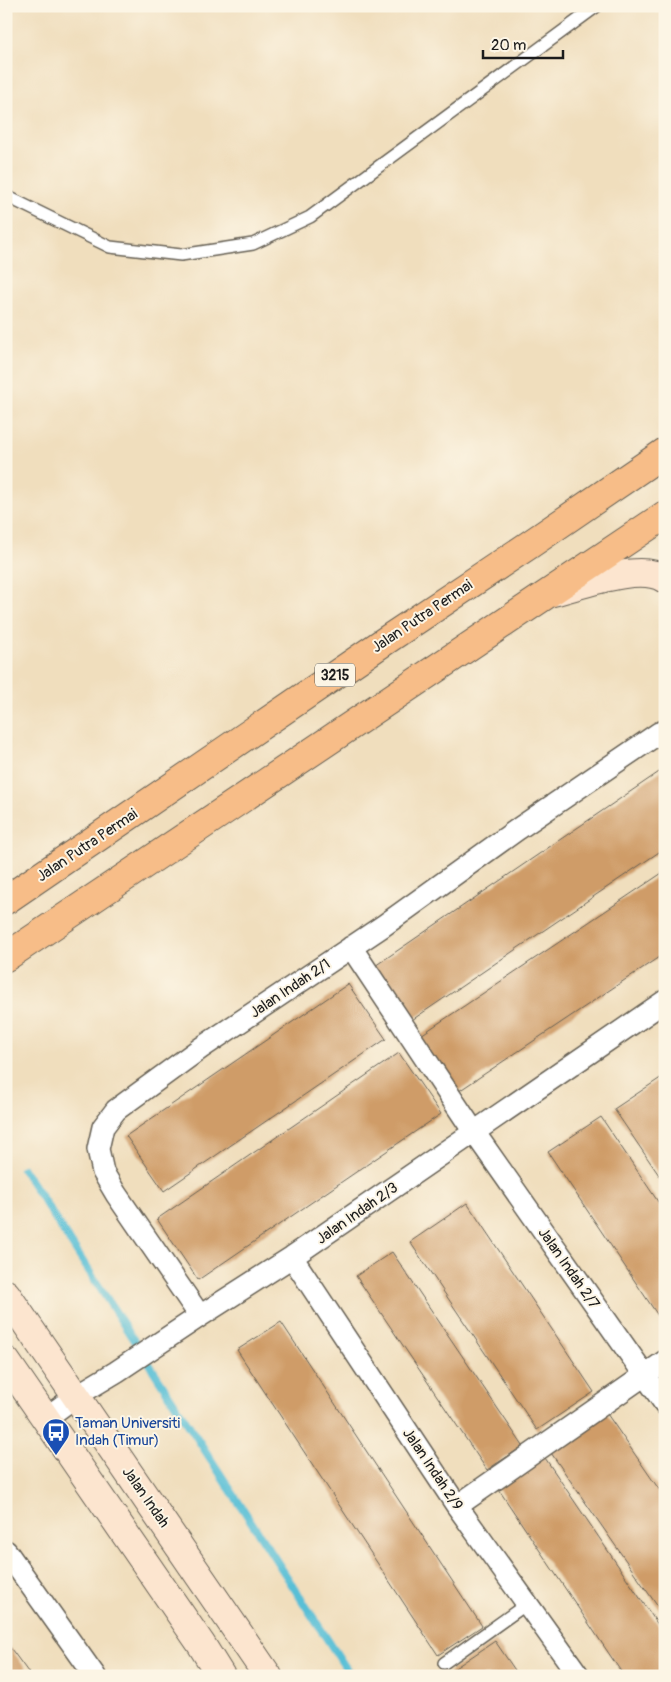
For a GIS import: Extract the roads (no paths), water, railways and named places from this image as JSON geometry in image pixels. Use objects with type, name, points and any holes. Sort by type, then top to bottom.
[{"type":"main road","name":"Jalan Putra Permai","points":[[6,900],[665,452]]},
{"type":"main road","points":[[6,957],[665,515]]},
{"type":"street","points":[[550,593],[625,574],[644,572],[665,579]]},
{"type":"street","name":"Jalan Indah 2/1","points":[[200,1316],[116,1194],[103,1172],[98,1150],[103,1127],[116,1110],[201,1048],[351,947],[659,733],[665,731]]},
{"type":"street","name":"Jalan Indah 2/7","points":[[351,947],[474,1132],[665,1404]]},
{"type":"street","name":"Jalan Indah 2/3","points":[[46,1418],[76,1396],[292,1257],[665,1001]]},
{"type":"street","name":"Jalan Indah 2/9","points":[[292,1257],[457,1506],[579,1676]]},
{"type":"street","name":"Jalan Indah","points":[[6,1294],[268,1676]]},
{"type":"street","points":[[6,1361],[221,1676]]},
{"type":"street","points":[[457,1506],[665,1361]]},
{"type":"street","points":[[6,1551],[95,1676]]},
{"type":"lane","points":[[6,196],[110,247],[180,255],[253,244],[310,217],[597,6]]},
{"type":"lane","points":[[444,1663],[528,1603]]},
{"type":"waterway","points":[[23,1169],[351,1676]]},
{"type":"place","name":"Taman Universiti Indah (Timur)","points":[[56,1456]]}]
